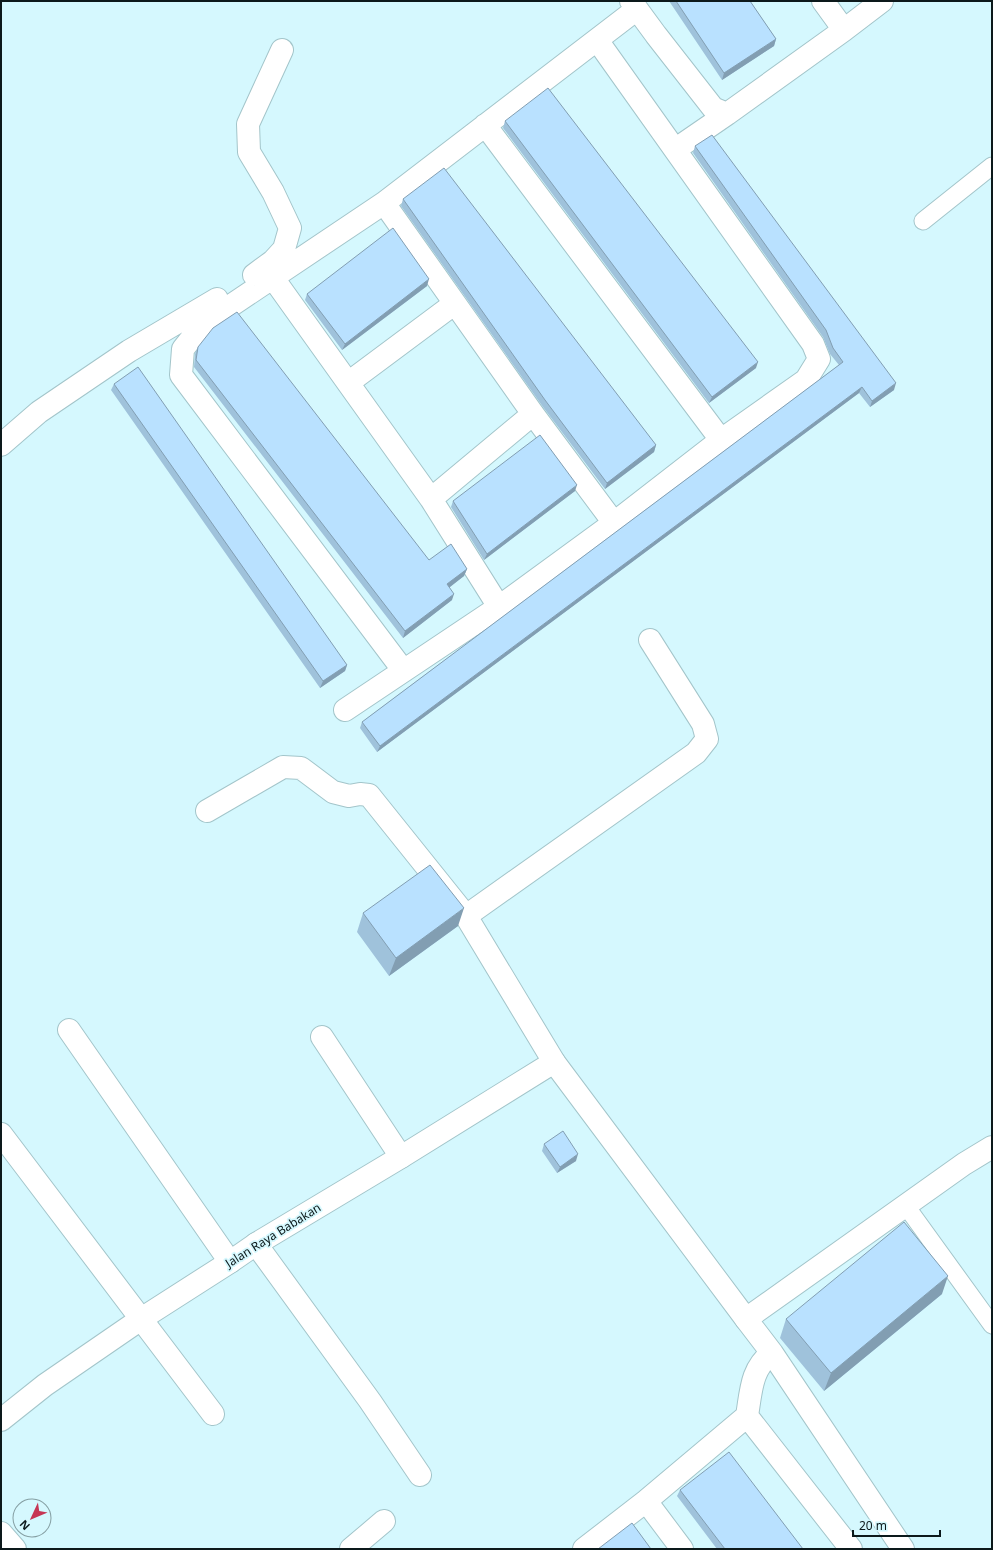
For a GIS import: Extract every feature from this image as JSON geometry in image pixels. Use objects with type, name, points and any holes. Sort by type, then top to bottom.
[{"type":"street","points":[[823,1],[844,30]]},
{"type":"street","points":[[676,149],[844,30],[882,1]]},
{"type":"street","points":[[403,670],[181,374],[183,349],[202,325],[384,203],[597,40],[634,5],[713,108],[727,114]]},
{"type":"street","points":[[345,710],[499,607],[614,523],[721,440],[806,380],[819,358],[813,344],[676,149],[597,40]]},
{"type":"street","points":[[1,445],[39,412],[129,351],[235,289],[273,261],[284,249],[290,228],[273,192],[249,152],[248,124],[282,50]]},
{"type":"street","points":[[485,125],[721,440]]},
{"type":"street","points":[[384,203],[533,414],[614,523]]},
{"type":"street","points":[[273,278],[431,499],[499,607]]},
{"type":"street","points":[[348,383],[454,304]]},
{"type":"street","points":[[431,499],[533,414]]},
{"type":"street","points":[[466,916],[696,754],[707,739],[703,724],[650,640]]},
{"type":"street","points":[[207,811],[283,767],[301,768],[333,792],[349,796],[360,794],[369,795],[466,916],[554,1062],[772,1352],[903,1549]]},
{"type":"street","points":[[69,1030],[230,1262]]},
{"type":"street","points":[[322,1037],[401,1157]]},
{"type":"street","name":"Jalan Raya Babakan","points":[[1,1420],[45,1385],[140,1319],[256,1244],[401,1157],[554,1062]]},
{"type":"street","points":[[1,1134],[213,1414]]},
{"type":"street","points":[[746,1319],[964,1164],[992,1147]]},
{"type":"street","points":[[256,1244],[370,1401],[420,1476]]},
{"type":"street","points":[[772,1352],[764,1358],[757,1368],[751,1386],[748,1416],[851,1549]]},
{"type":"street","points":[[584,1549],[646,1501],[748,1416]]},
{"type":"street","points":[[646,1501],[682,1549]]},
{"type":"street","points":[[351,1549],[384,1521]]},
{"type":"street","points":[[1,1533],[15,1549]]},
{"type":"lane","points":[[923,221],[992,166]]},
{"type":"lane","points":[[906,1206],[992,1325]]},
{"type":"building","points":[[676,1],[750,1],[776,39],[724,73]]},
{"type":"building","points":[[548,88],[758,362],[712,397],[505,121]]},
{"type":"building","points":[[712,135],[896,383],[872,401],[862,387],[380,746],[362,722],[843,362],[833,348],[826,330],[695,146]]},
{"type":"building","points":[[444,168],[656,445],[607,483],[545,400],[403,199]]},
{"type":"building","points":[[393,228],[429,279],[345,344],[307,294]]},
{"type":"building","points":[[237,312],[429,560],[451,544],[467,569],[447,584],[454,594],[405,631],[196,360],[198,347],[213,328]]},
{"type":"building","points":[[138,367],[347,665],[323,681],[114,384]]},
{"type":"building","points":[[540,435],[577,485],[487,554],[453,501]]},
{"type":"building","points":[[430,865],[464,908],[396,958],[363,913]]},
{"type":"building","points":[[563,1131],[578,1154],[560,1167],[544,1144]]},
{"type":"building","points":[[904,1222],[948,1276],[831,1373],[786,1319]]},
{"type":"building","points":[[729,1452],[803,1549],[725,1549],[680,1490]]},
{"type":"building","points":[[632,1523],[651,1549],[598,1549]]}]
